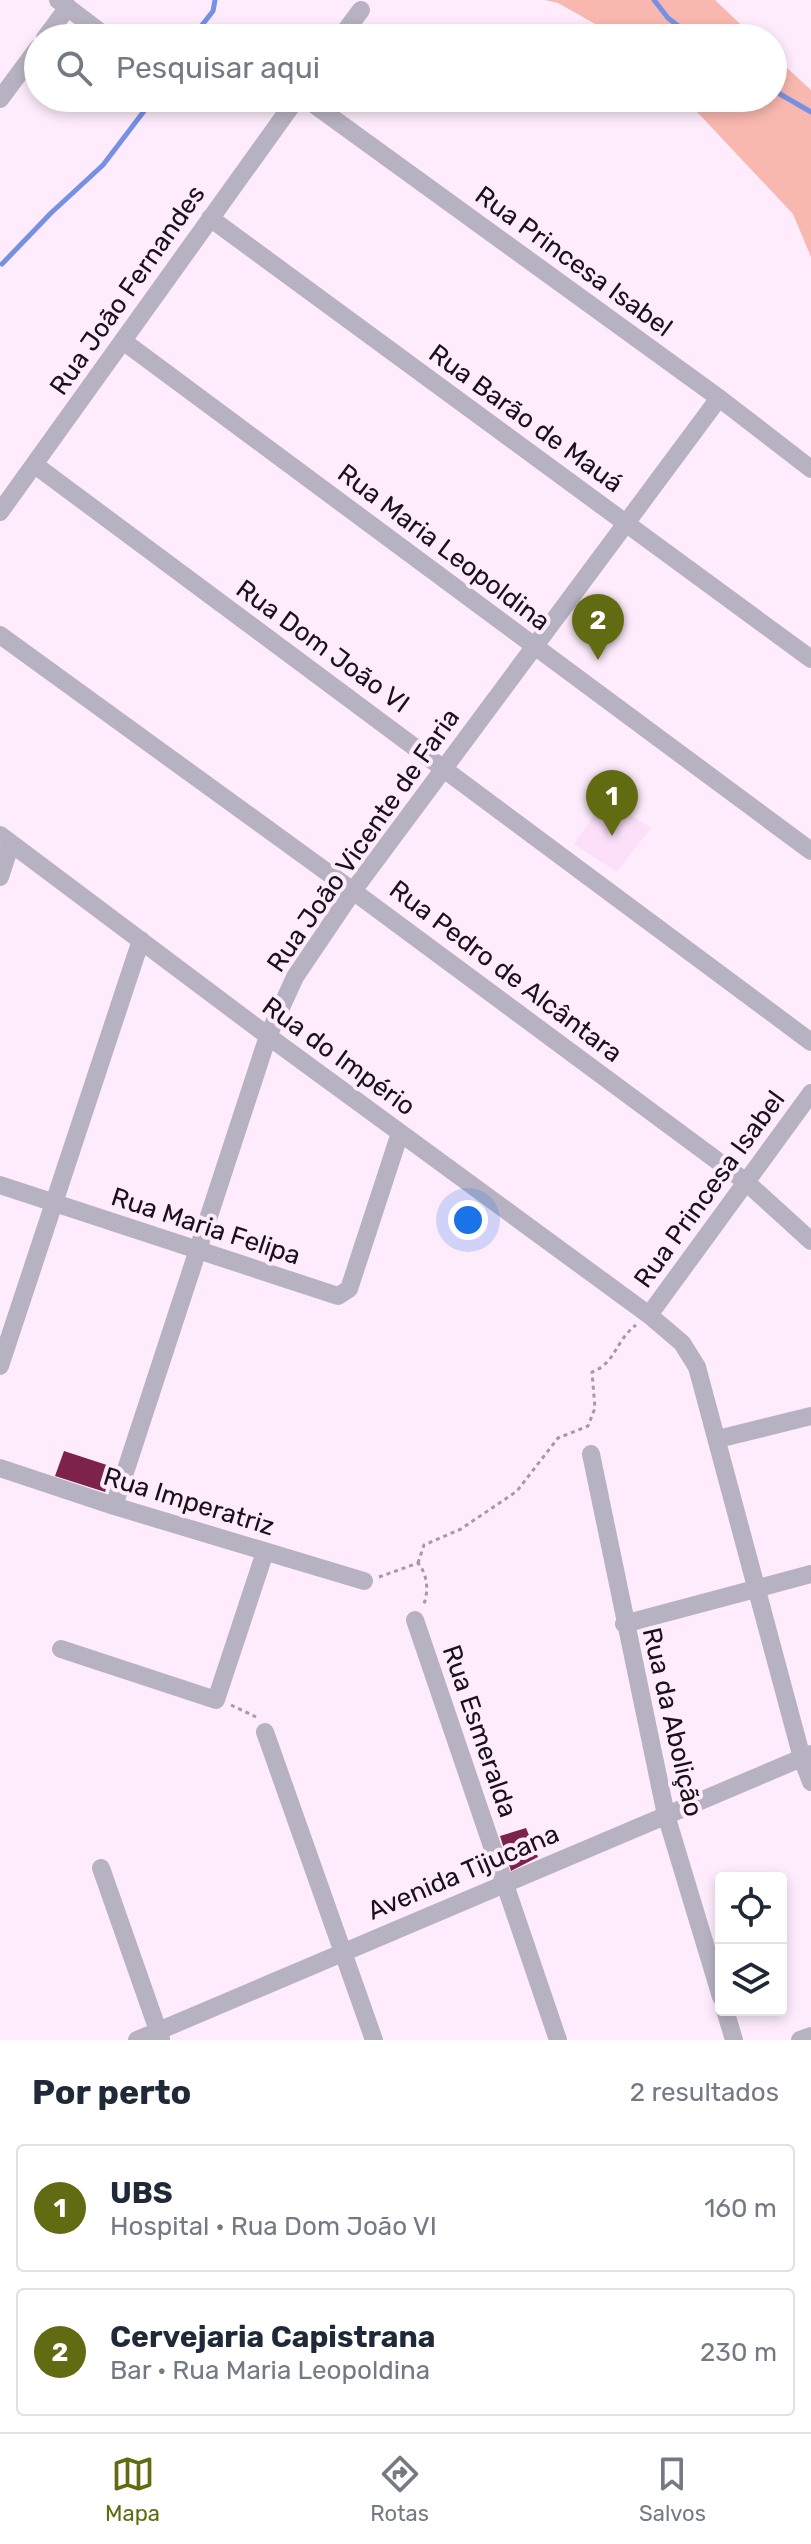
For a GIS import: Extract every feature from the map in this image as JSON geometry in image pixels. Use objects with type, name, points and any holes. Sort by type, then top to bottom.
[{"type":"street","points":[[52,24],[63,4],[89,24]]},
{"type":"street","points":[[350,24],[361,10]]},
{"type":"street","points":[[0,99],[24,67]]},
{"type":"street","name":"Rua João Fernandes","points":[[0,512],[7,489],[35,465],[287,112]]},
{"type":"street","name":"Rua Princesa Isabel","points":[[324,112],[719,398],[811,469]]},
{"type":"street","name":"Rua Barão de Mauá","points":[[210,218],[811,659]]},
{"type":"street","name":"Rua Maria Leopoldina","points":[[123,341],[811,851]]},
{"type":"street","name":"Rua João Vicente de Faria","points":[[114,1506],[268,1036],[295,977],[353,891],[533,645],[719,398]]},
{"type":"street","name":"Rua Dom João VI","points":[[35,465],[811,1042]]},
{"type":"street","name":"Rua Pedro de Alcântara","points":[[0,635],[746,1182],[811,1241]]},
{"type":"street","points":[[0,877],[6,839]]},
{"type":"street","name":"Rua do Império","points":[[6,839],[676,1337],[693,1358],[718,1439],[811,1782]]},
{"type":"street","points":[[0,1366],[141,940]]},
{"type":"street","name":"Rua Princesa Isabel","points":[[649,1315],[811,1093]]},
{"type":"street","name":"Rua Maria Felipa","points":[[0,1185],[335,1296],[349,1289],[400,1133]]},
{"type":"street","points":[[718,1439],[811,1416]]},
{"type":"street","name":"Rua da Abolição","points":[[591,1454],[666,1815],[715,1977]]},
{"type":"street","name":"Rua Imperatriz","points":[[0,1468],[114,1506],[364,1581]]},
{"type":"street","points":[[61,1649],[216,1700],[265,1552]]},
{"type":"street","points":[[624,1624],[811,1574]]},
{"type":"street","name":"Rua Esmeralda","points":[[415,1620],[558,2040]]},
{"type":"street","points":[[265,1732],[374,2040]]},
{"type":"street","name":"Avenida Tijucana","points":[[137,2040],[159,2036],[504,1883],[806,1756]]},
{"type":"street","points":[[101,1868],[159,2036]]},
{"type":"street","points":[[727,2016],[734,2040]]},
{"type":"street","points":[[800,2040],[811,2036]]},
{"type":"path","points":[[418,1563],[424,1545],[461,1529],[517,1491],[558,1438],[588,1426],[595,1408],[592,1372],[606,1367],[625,1334],[649,1315]]},
{"type":"path","points":[[364,1581],[418,1563]]},
{"type":"path","points":[[415,1620],[426,1603],[427,1589],[424,1570],[418,1563]]},
{"type":"path","points":[[216,1700],[249,1712],[265,1732]]},
{"type":"shaded area","points":[[545,0],[715,0],[740,24],[595,24],[558,3]]},
{"type":"shaded area","points":[[787,68],[811,90],[811,257],[793,214],[697,112],[787,112]]},
{"type":"shaded area","points":[[606,798],[651,828],[617,872],[574,844]]},
{"type":"building","points":[[64,1451],[113,1467],[105,1492],[55,1476]]},
{"type":"building","points":[[526,1828],[538,1857],[511,1871],[500,1836]]},
{"type":"waterway","points":[[203,24],[213,11],[215,0]]},
{"type":"waterway","points":[[654,0],[676,24]]},
{"type":"waterway","points":[[787,98],[811,112]]},
{"type":"waterway","points":[[2,264],[103,165],[143,112]]},
{"type":"place","name":"Cervejaria Capistrana","points":[[598,660]]},
{"type":"place","name":"UBS","points":[[612,836]]}]
